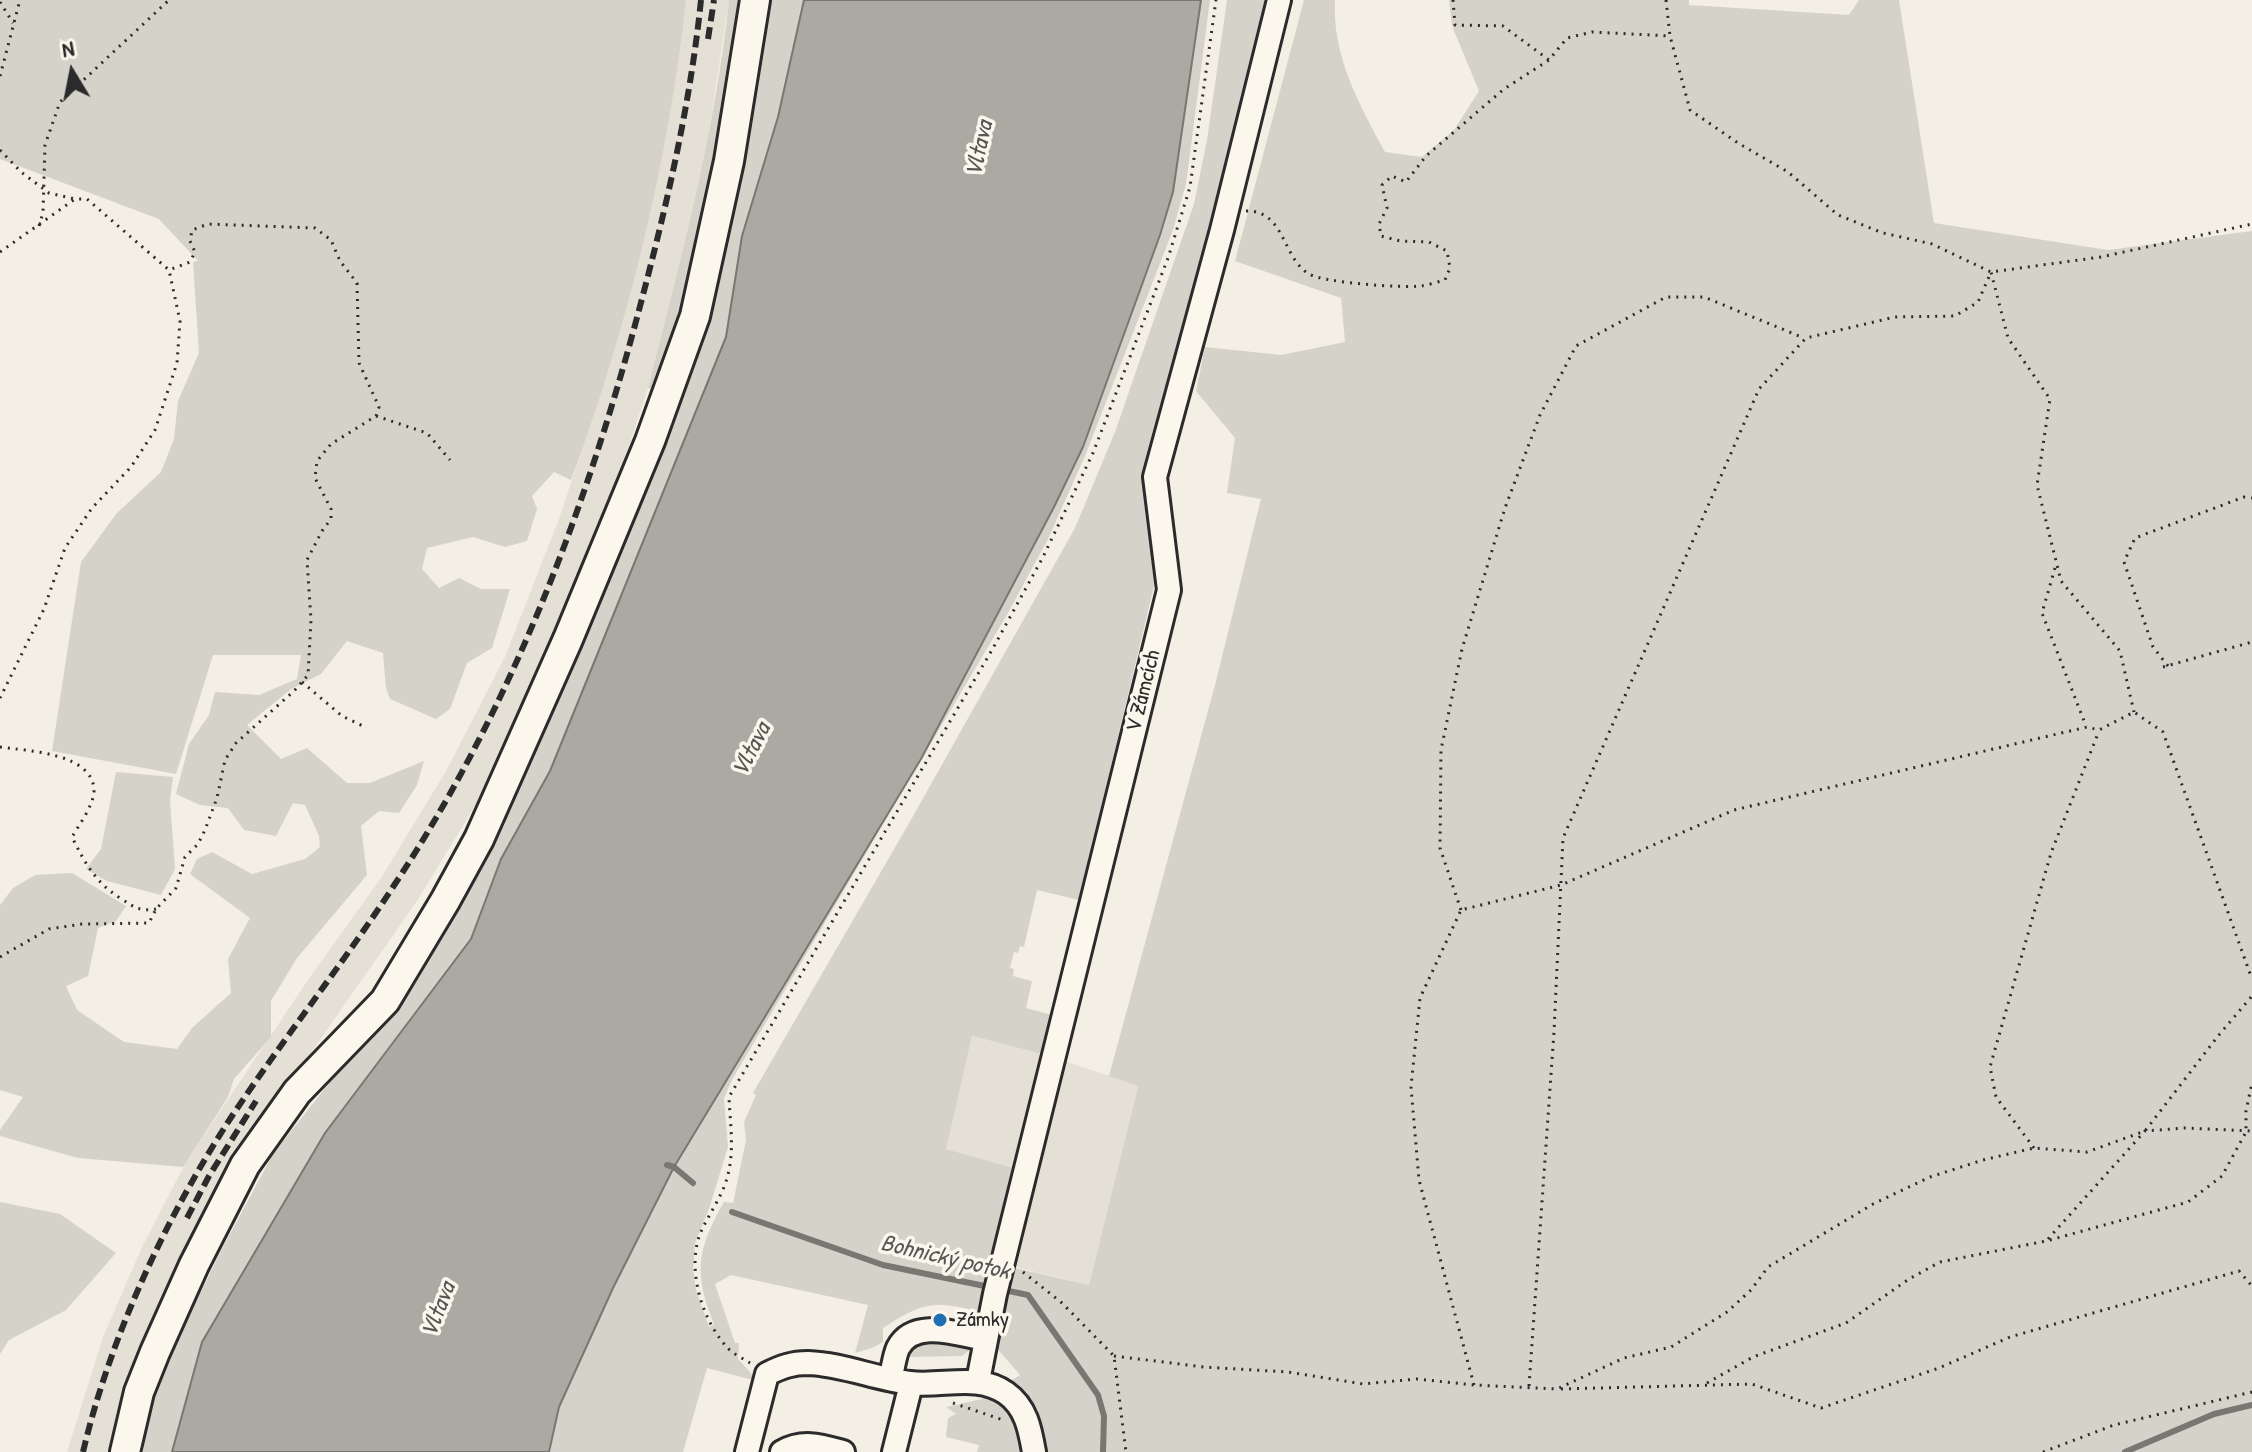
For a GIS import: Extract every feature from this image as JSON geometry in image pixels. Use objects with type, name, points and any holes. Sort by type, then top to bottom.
[{"type":"main road","points":[[125,1452],[139,1392],[155,1352],[194,1265],[245,1165],[297,1092],[385,1001],[479,839],[568,639],[650,441],[695,316],[729,161],[755,0]]},
{"type":"street","name":"V Zámcích","points":[[978,1381],[996,1289],[1169,590],[1155,477],[1279,0]]},
{"type":"street","points":[[894,1452],[900,1381],[899,1347],[912,1334],[930,1330],[986,1339]]},
{"type":"street","points":[[747,1452],[767,1374],[787,1364],[811,1363],[900,1381],[935,1384],[978,1381],[1005,1393],[1021,1408],[1030,1428],[1034,1452]]},
{"type":"street","points":[[782,1452],[796,1444],[817,1445],[843,1452]]},
{"type":"path","points":[[0,76],[20,0]]},
{"type":"path","points":[[39,226],[43,213],[45,145],[60,102],[169,0]]},
{"type":"path","points":[[767,1374],[726,1348],[708,1317],[695,1270],[700,1235],[727,1179],[732,1149],[729,1097],[992,650],[1043,557],[1093,453],[1168,258],[1190,187],[1216,0]]},
{"type":"path","points":[[1453,0],[1455,25],[1503,26],[1549,60]]},
{"type":"path","points":[[1666,0],[1670,36],[1690,110],[1788,172],[1838,215],[1883,233],[1932,244],[1991,272],[2101,257],[2252,224]]},
{"type":"path","points":[[0,2],[13,24]]},
{"type":"path","points":[[1226,212],[1257,211],[1277,225],[1308,273],[1331,281],[1420,286],[1445,280],[1450,268],[1447,251],[1429,242],[1400,241],[1381,236],[1379,224],[1387,208],[1382,185],[1392,176],[1406,182],[1426,156],[1504,89],[1549,60],[1567,38],[1592,32],[1670,36]]},
{"type":"path","points":[[0,150],[21,172],[49,193],[87,199],[169,270],[180,321],[177,363],[155,430],[131,467],[92,508],[65,548],[44,609],[0,698]]},
{"type":"path","points":[[0,252],[75,199]]},
{"type":"path","points":[[0,957],[49,929],[82,924],[149,923],[156,909],[176,888],[185,857],[198,844],[205,830],[217,798],[225,760],[236,743],[308,675],[311,620],[307,560],[331,519],[331,509],[315,478],[317,461],[331,444],[376,416],[379,407],[359,363],[357,283],[340,261],[331,240],[315,228],[208,224],[192,230],[190,241],[195,252],[190,262],[169,270]]},
{"type":"path","points":[[1529,1386],[1554,1032],[1563,838],[1759,389],[1806,338],[1895,317],[1955,316],[1978,302],[1991,272]]},
{"type":"path","points":[[1991,272],[2008,338],[2050,399],[2037,485],[2061,581],[2120,651],[2134,712],[2163,732],[2252,979]]},
{"type":"path","points":[[1474,1385],[1419,1180],[1411,1087],[1420,998],[1461,910],[1440,848],[1441,750],[1459,664],[1505,508],[1540,415],[1576,346],[1666,297],[1704,297],[1806,338]]},
{"type":"path","points":[[376,416],[427,433],[450,460]]},
{"type":"path","points":[[2252,498],[2244,497],[2135,538],[2124,562],[2153,647],[2166,666],[2252,642]]},
{"type":"path","points":[[2056,564],[2042,613],[2087,727]]},
{"type":"path","points":[[302,682],[342,716],[365,727]]},
{"type":"path","points":[[1461,910],[1561,885],[1734,810],[2087,727],[2099,730],[2134,712]]},
{"type":"path","points":[[2034,1148],[1996,1097],[1990,1067],[2051,853],[2099,730]]},
{"type":"path","points":[[0,747],[75,761],[92,781],[94,795],[72,837],[89,872],[100,885],[136,909],[156,909]]},
{"type":"path","points":[[2046,1241],[2145,1131],[2252,996]]},
{"type":"path","points":[[1704,1385],[1753,1357],[1846,1323],[1909,1279],[1940,1262],[2046,1241],[2188,1202],[2222,1176],[2246,1132],[2246,1111],[2252,1083]]},
{"type":"path","points":[[1557,1389],[1624,1358],[1671,1347],[1727,1312],[1751,1290],[1768,1267],[1873,1204],[1930,1177],[2034,1148],[2087,1152],[2145,1131],[2185,1128],[2252,1131]]},
{"type":"path","points":[[1004,1257],[1062,1303],[1114,1356],[1126,1452]]},
{"type":"path","points":[[1114,1356],[1204,1367],[1288,1372],[1363,1384],[1417,1379],[1557,1389],[1752,1384],[1821,1408],[1939,1368],[2010,1337],[2239,1271],[2252,1286]]},
{"type":"path","points":[[935,1384],[945,1400],[1009,1422]]},
{"type":"path","points":[[2043,1452],[2114,1425],[2252,1392]]},
{"type":"shaded area","points":[[0,0],[686,0],[669,121],[643,243],[610,364],[571,480],[554,472],[532,496],[537,509],[527,541],[505,547],[473,537],[427,548],[422,569],[439,588],[459,578],[481,589],[510,589],[492,648],[467,663],[450,709],[436,719],[390,699],[383,653],[347,641],[321,674],[291,689],[247,725],[281,759],[307,748],[347,783],[370,783],[424,761],[417,785],[399,813],[379,811],[361,826],[367,875],[297,958],[271,1001],[271,1037],[234,1079],[228,1097],[183,1167],[78,1158],[0,1136],[0,1130],[23,1097],[0,1090],[0,905],[13,888],[35,875],[72,873],[126,906],[116,921],[98,928],[88,976],[66,986],[77,1010],[124,1042],[177,1049],[192,1028],[231,993],[228,959],[250,918],[190,874],[197,859],[212,852],[252,874],[305,859],[320,847],[319,836],[305,805],[293,803],[276,836],[244,830],[228,808],[200,805],[176,794],[189,744],[209,715],[215,692],[259,695],[297,679],[301,655],[213,655],[176,774],[52,751],[81,562],[117,513],[161,472],[174,439],[178,401],[199,353],[193,262],[198,261],[159,219],[0,159]]},
{"type":"shaded area","points":[[686,0],[729,0],[708,138],[684,250],[648,388],[601,530],[541,673],[484,791],[417,901],[282,1094],[111,1452],[67,1452],[103,1337],[142,1247],[186,1162],[310,977],[381,878],[446,771],[505,657],[560,516],[606,376],[642,240]]},
{"type":"shaded area","points":[[729,0],[744,0],[695,275],[659,392],[648,388],[706,147]]},
{"type":"shaded area","points":[[764,0],[804,0],[778,117],[742,236],[726,337],[550,771],[501,859],[471,939],[325,1133],[202,1342],[172,1452],[143,1452],[148,1414],[176,1343],[273,1154],[417,972],[457,909],[491,845],[581,644],[663,446],[715,292]]},
{"type":"shaded area","points":[[1201,0],[1210,0],[1186,184],[1173,230],[1085,456],[1048,539],[1008,613],[733,1078],[724,1098],[728,1147],[695,1243],[693,1269],[696,1290],[709,1327],[714,1324],[703,1290],[703,1248],[724,1202],[733,1203],[746,1140],[744,1122],[756,1095],[753,1093],[1075,528],[1115,432],[1194,204],[1207,140],[1227,0],[1269,0],[1145,472],[1154,586],[1079,900],[1037,890],[1024,947],[1020,946],[1018,953],[1014,952],[1010,968],[1014,969],[1013,976],[1032,981],[1026,1008],[1052,1015],[1042,1054],[972,1036],[946,1149],[1014,1168],[977,1311],[938,1305],[918,1309],[883,1328],[883,1342],[855,1353],[868,1305],[731,1275],[715,1284],[735,1343],[739,1343],[738,1359],[751,1373],[753,1380],[707,1368],[683,1452],[549,1452],[559,1407],[613,1288],[674,1167],[921,759],[1083,447],[1173,192]]},
{"type":"shaded area","points":[[1304,0],[1335,0],[1338,41],[1349,79],[1385,152],[1422,157],[1454,130],[1479,91],[1452,26],[1449,0],[1689,0],[1689,5],[1849,15],[1859,0],[1899,0],[1934,223],[2108,250],[2252,231],[2252,1452],[977,1452],[979,1445],[946,1437],[948,1418],[956,1414],[946,1407],[982,1399],[1020,1375],[994,1345],[1011,1267],[1089,1285],[1138,1086],[1109,1076],[1215,685],[1261,499],[1227,493],[1235,438],[1196,391],[1205,347],[1281,355],[1345,342],[1341,298],[1235,261]]},
{"type":"shaded area","points":[[116,772],[173,777],[170,800],[175,869],[161,895],[107,881],[86,869],[101,849]]},
{"type":"shaded area","points":[[972,1036],[1042,1054],[1138,1085],[1089,1285],[991,1261],[1014,1168],[945,1149]]},
{"type":"shaded area","points":[[0,1202],[60,1214],[116,1253],[66,1310],[9,1340],[0,1354]]},
{"type":"shaded area","points":[[932,1338],[970,1347],[970,1350],[962,1356],[908,1357],[906,1354],[916,1341]]},
{"type":"water","name":"Vltava","points":[[804,0],[1201,0],[1173,192],[1083,447],[921,759],[674,1167],[613,1288],[559,1407],[549,1452],[172,1452],[202,1342],[325,1133],[471,939],[501,859],[550,771],[726,337],[742,236],[778,117]]},
{"type":"waterway","name":"Bohnický potok","points":[[667,1165],[693,1183]]},
{"type":"waterway","name":"Bohnický potok","points":[[732,1212],[883,1265],[1028,1295],[1098,1395],[1104,1416],[1103,1452]]},
{"type":"waterway","name":"Bohnický potok","points":[[2125,1452],[2214,1414],[2252,1405]]},
{"type":"railway","points":[[83,1452],[94,1409],[125,1321],[185,1194],[232,1116],[374,916],[436,818],[511,674],[543,600],[599,447],[644,291],[678,147],[701,0]]},
{"type":"railway","points":[[708,39],[714,0]]},
{"type":"railway","points":[[187,1218],[256,1101]]},
{"type":"place","name":"Zámky","points":[[940,1320]]}]
